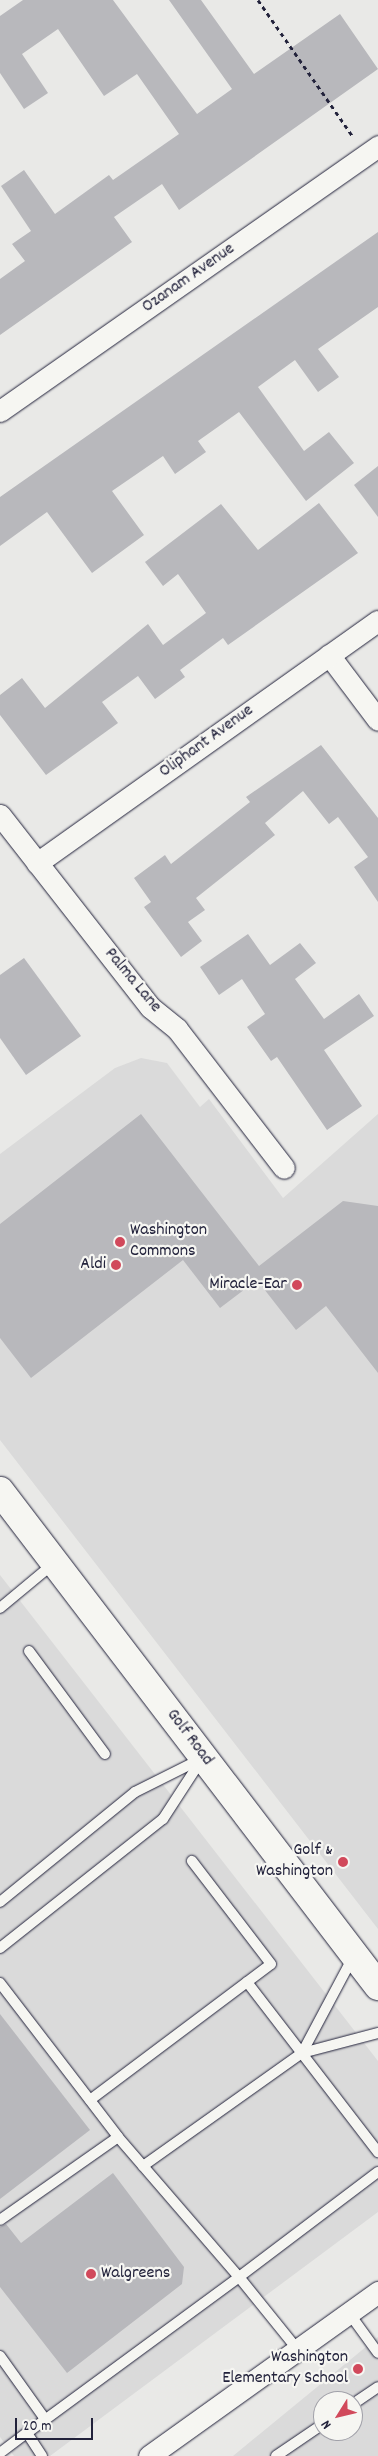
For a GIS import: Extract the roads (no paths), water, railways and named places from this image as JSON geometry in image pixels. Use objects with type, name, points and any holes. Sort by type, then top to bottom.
[{"type":"main road","name":"Golf Road","points":[[0,1491],[378,1986]]},
{"type":"street","name":"Ozanam Avenue","points":[[0,411],[378,146]]},
{"type":"street","name":"Oliphant Avenue","points":[[37,863],[378,621]]},
{"type":"street","points":[[329,655],[378,720]]},
{"type":"street","name":"Palma Lane","points":[[0,816],[150,1007],[177,1029],[284,1168]]},
{"type":"street","points":[[152,2456],[378,2292]]},
{"type":"lane","points":[[0,1608],[55,1562]]},
{"type":"lane","points":[[29,1651],[105,1754]]},
{"type":"lane","points":[[0,1902],[135,1792],[204,1757]]},
{"type":"lane","points":[[0,1948],[163,1819],[204,1757]]},
{"type":"lane","points":[[90,2100],[271,1964],[192,1861]]},
{"type":"lane","points":[[302,2054],[354,1955]]},
{"type":"lane","points":[[247,1982],[378,2152]]},
{"type":"lane","points":[[0,1983],[118,2137],[239,2277],[298,2350]]},
{"type":"lane","points":[[143,2166],[302,2054],[378,2032]]},
{"type":"lane","points":[[0,2220],[118,2137]]},
{"type":"lane","points":[[0,2453],[378,2172]]},
{"type":"lane","points":[[349,2313],[378,2353]]},
{"type":"lane","points":[[0,2356],[45,2419]]},
{"type":"lane","points":[[363,2397],[378,2387]]},
{"type":"lane","points":[[276,2456],[313,2431]]},
{"type":"lane","points":[[27,2433],[42,2456]]},
{"type":"place","name":"Washington Commons","points":[[120,1242]]},
{"type":"place","name":"Aldi","points":[[116,1265]]},
{"type":"place","name":"Miracle-Ear","points":[[297,1285]]},
{"type":"place","name":"Golf & Washington","points":[[343,1862]]},
{"type":"place","name":"Walgreens","points":[[91,2274]]},
{"type":"place","name":"Washington Elementary School","points":[[358,2369]]}]
